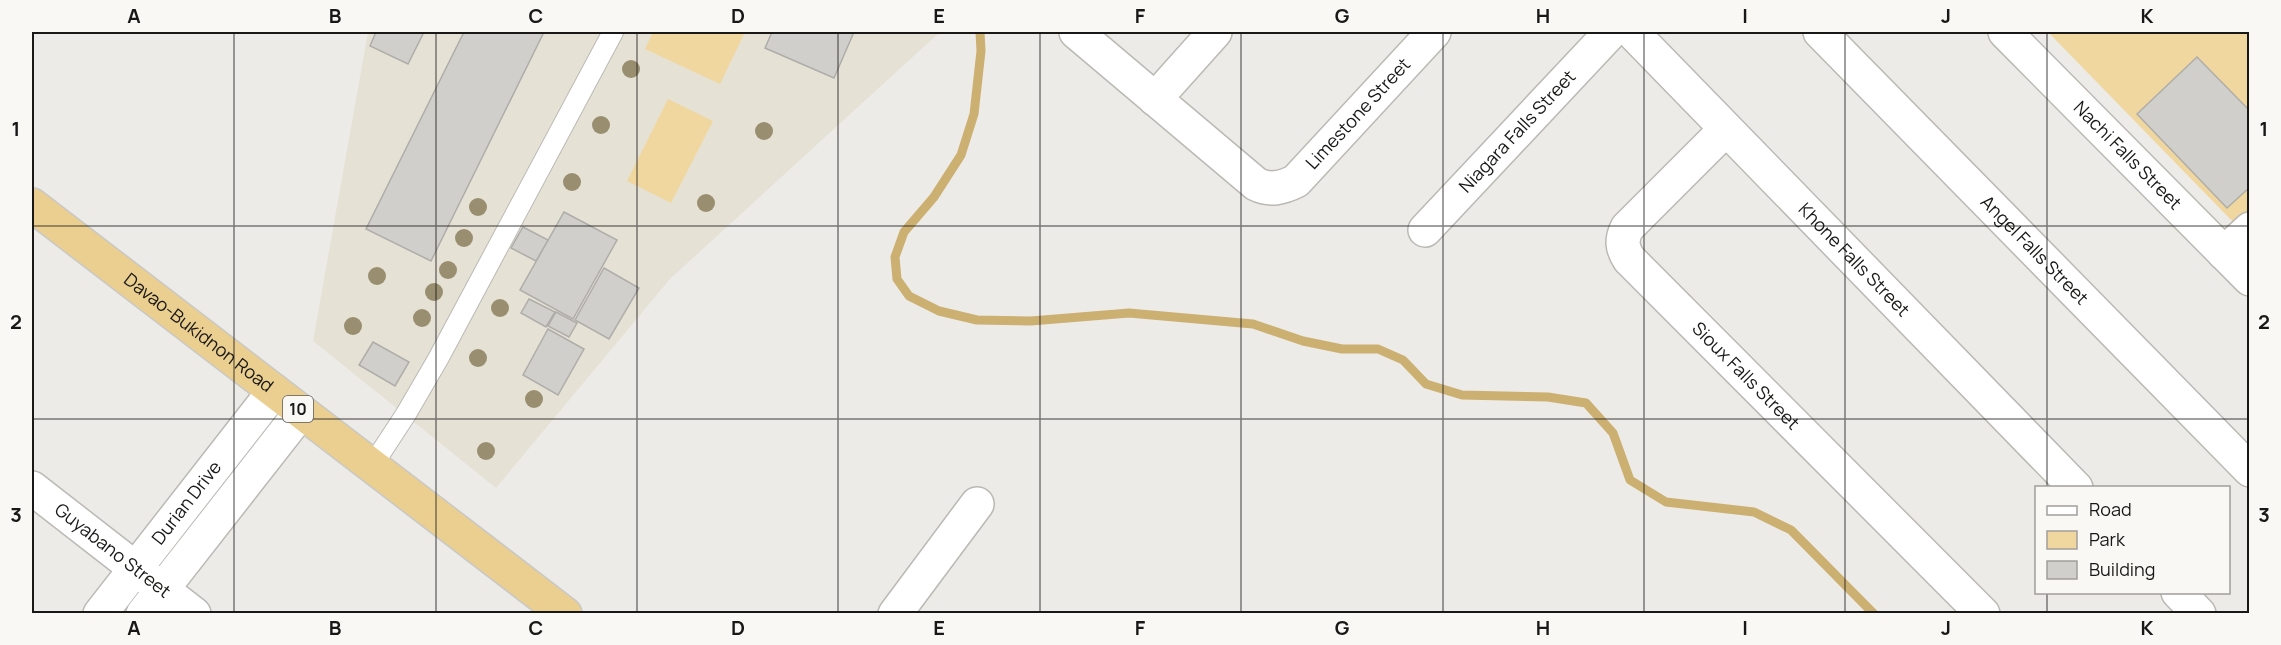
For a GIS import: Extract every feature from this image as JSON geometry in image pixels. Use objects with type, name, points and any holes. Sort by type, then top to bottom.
[{"type":"highway","name":"Davao-Bukidnon Road","points":[[32,205],[565,614]]},
{"type":"street","points":[[1076,32],[1155,99],[1215,32]]},
{"type":"street","name":"Limestone Street","points":[[1155,99],[1256,184],[1264,188],[1277,188],[1296,181],[1434,32]]},
{"type":"street","name":"Niagara Falls Street","points":[[1425,230],[1611,32]]},
{"type":"street","name":"Khone Falls Street","points":[[1632,32],[2074,486]]},
{"type":"street","name":"Angel Falls Street","points":[[1820,32],[2250,470]]},
{"type":"street","name":"Nachi Falls Street","points":[[2005,32],[2250,279]]},
{"type":"street","name":"Sioux Falls Street","points":[[1726,129],[1627,228],[1622,236],[1624,251],[1646,276],[1983,614]]},
{"type":"street","points":[[2224,253],[2250,229]]},
{"type":"street","name":"Durian Drive","points":[[100,614],[274,391]]},
{"type":"street","name":"Durian Drive","points":[[153,601],[301,412]]},
{"type":"street","points":[[206,477],[233,498]]},
{"type":"street","name":"Guyabano Street","points":[[32,488],[135,568],[153,601],[194,614]]},
{"type":"street","points":[[895,614],[977,504]]},
{"type":"street","points":[[2180,594],[2199,614]]},
{"type":"lane","points":[[372,466],[438,359],[613,32]]},
{"type":"shaded area","points":[[368,32],[940,32],[670,279],[496,488],[313,341]]},
{"type":"green space","points":[[653,32],[745,32],[720,84],[645,49]]},
{"type":"green space","points":[[2048,32],[2249,32],[2249,210],[2235,224]]},
{"type":"green space","points":[[668,99],[713,121],[671,203],[627,181]]},
{"type":"building","points":[[376,32],[424,32],[408,64],[370,46]]},
{"type":"building","points":[[464,32],[544,32],[431,261],[366,229]]},
{"type":"building","points":[[772,32],[854,32],[834,78],[765,48]]},
{"type":"building","points":[[2197,57],[2250,111],[2250,187],[2227,208],[2137,114]]},
{"type":"building","points":[[564,212],[617,240],[573,319],[520,290]]},
{"type":"building","points":[[523,227],[548,240],[536,261],[511,248]]},
{"type":"building","points":[[604,268],[639,288],[609,339],[575,320]]},
{"type":"building","points":[[529,299],[555,312],[546,327],[521,313]]},
{"type":"building","points":[[556,312],[577,323],[569,337],[548,326]]},
{"type":"building","points":[[548,329],[584,349],[558,395],[523,375]]},
{"type":"building","points":[[373,342],[409,362],[395,386],[359,365]]},
{"type":"waterway","points":[[980,32],[981,51],[974,114],[961,155],[934,197],[904,232],[895,257],[897,279],[909,296],[939,311],[977,320],[1031,321],[1129,313],[1253,324],[1303,341],[1342,349],[1378,349],[1403,360],[1426,384],[1462,395],[1548,397],[1586,403],[1613,433],[1630,480],[1666,502],[1754,512],[1791,530],[1874,614]]}]
